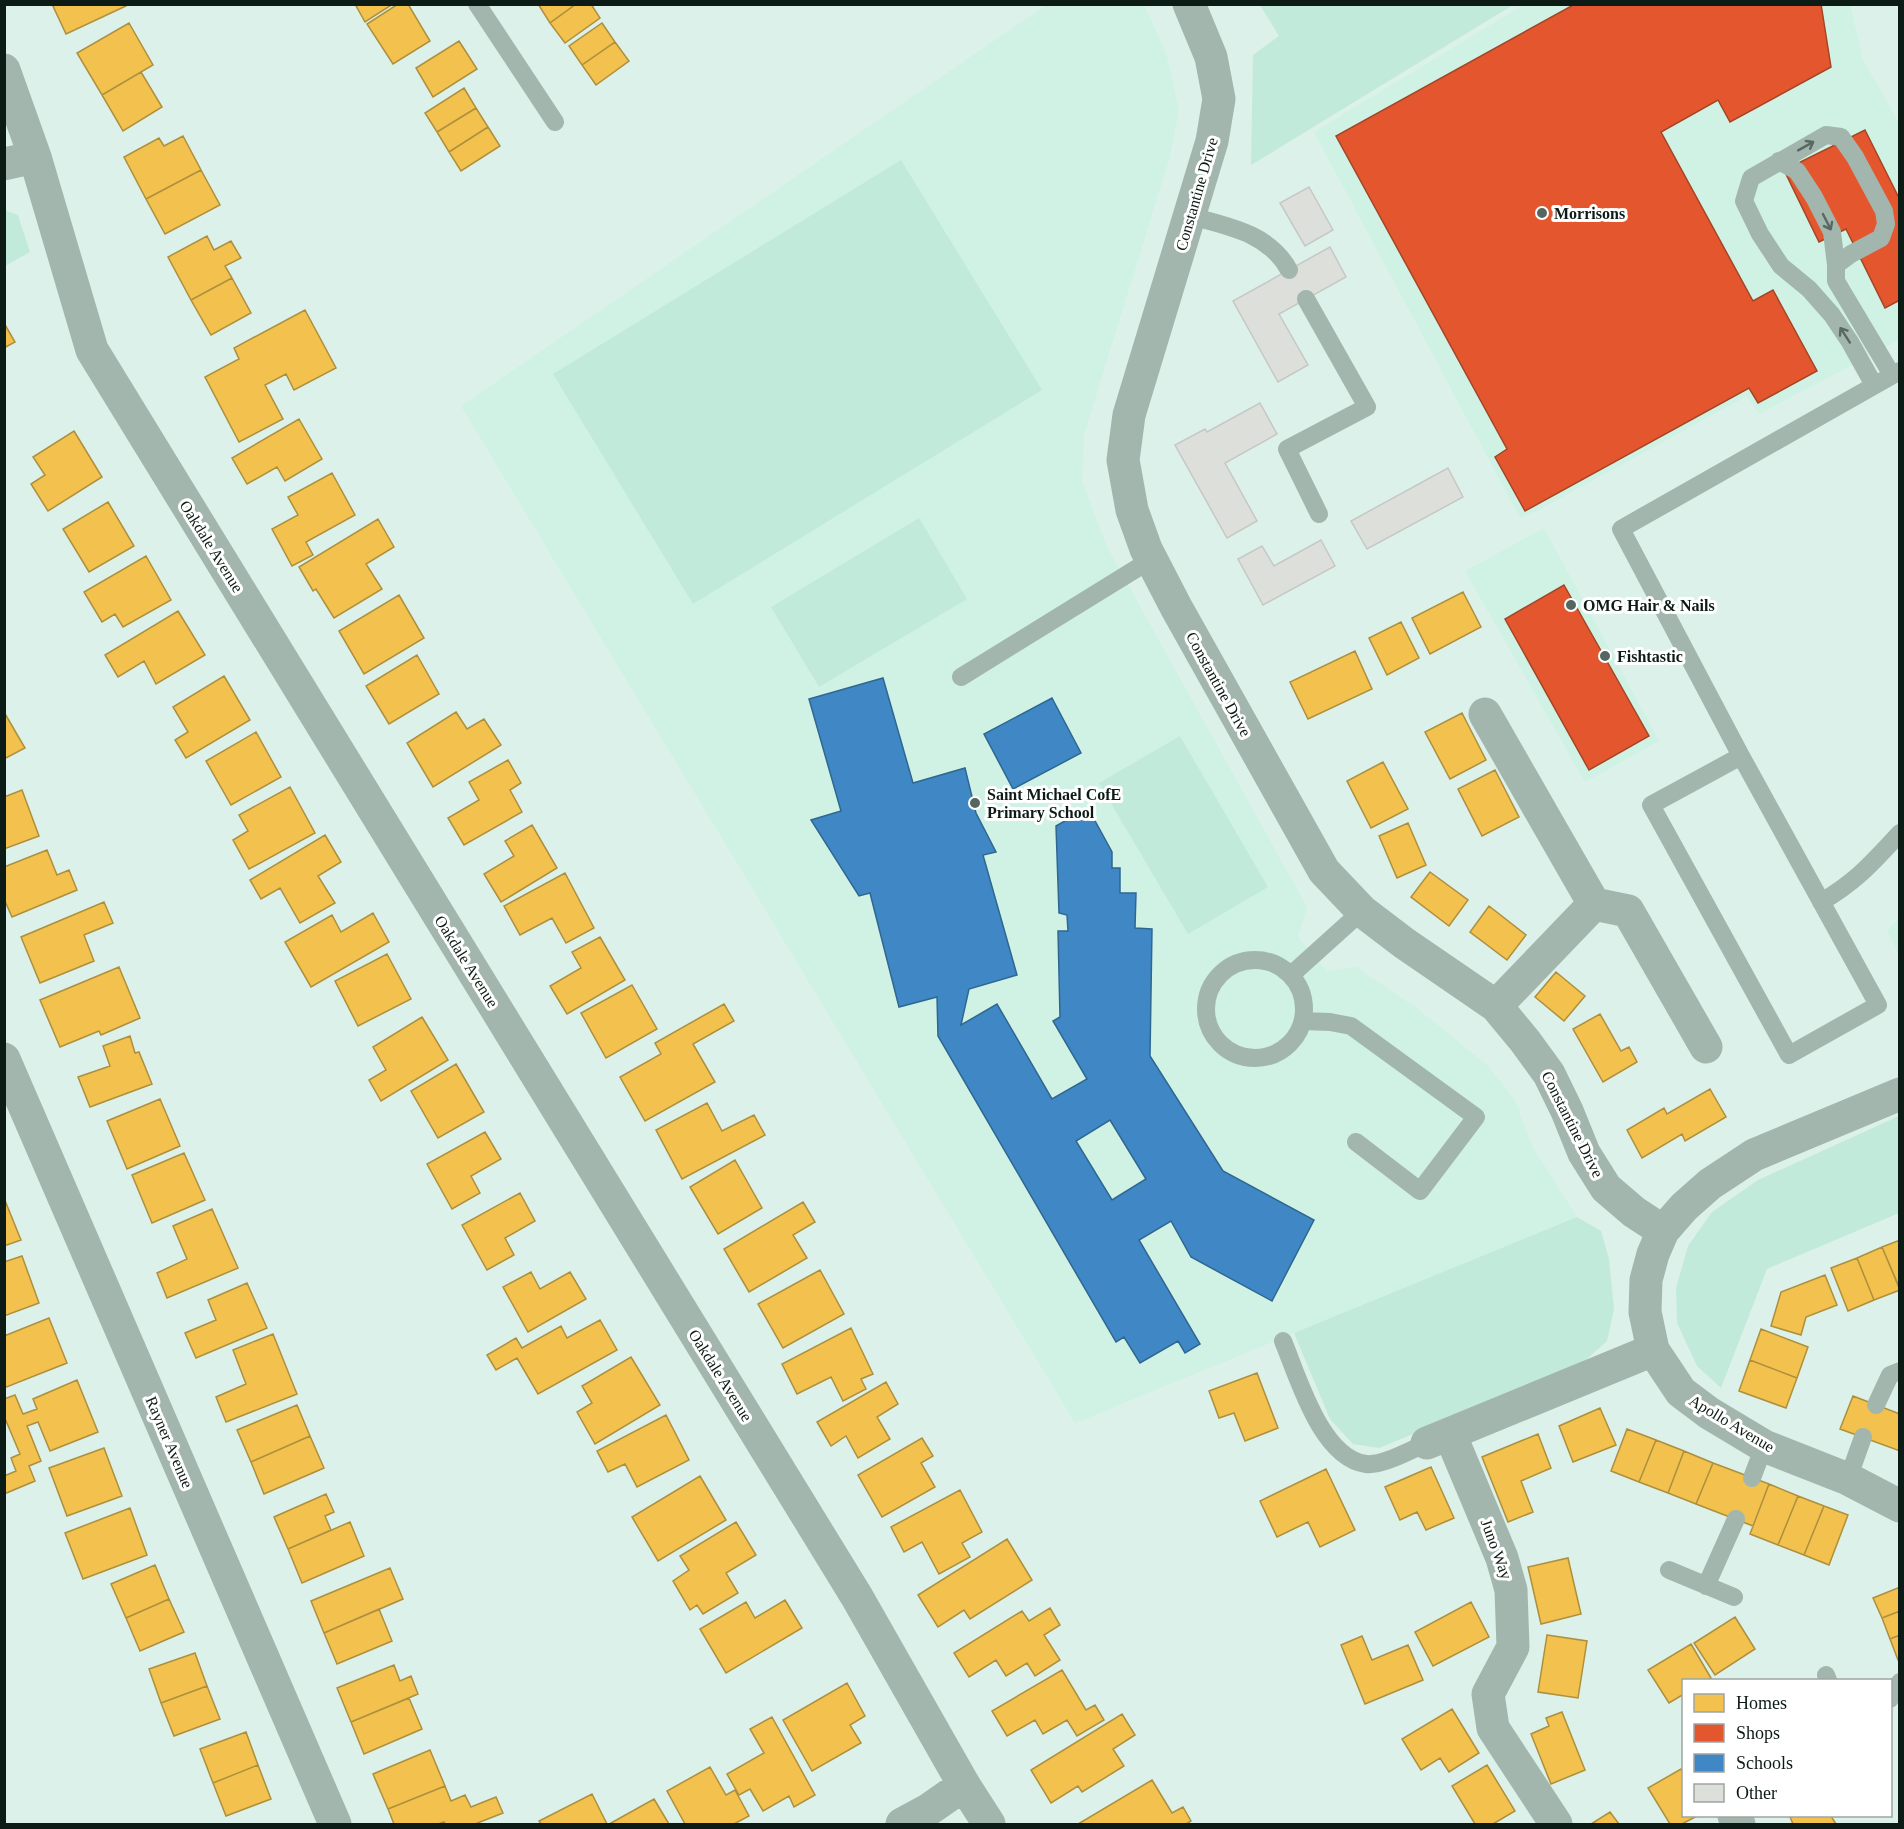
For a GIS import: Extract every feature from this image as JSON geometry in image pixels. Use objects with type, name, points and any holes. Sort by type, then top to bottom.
[{"type":"street","name":"Constantine Drive","points":[[1189,4],[1211,57],[1219,99],[1212,141],[1129,415],[1123,460],[1132,510],[1152,559],[1176,606],[1324,871],[1362,911],[1404,943],[1496,1006],[1549,1074],[1584,1153],[1606,1188],[1634,1212],[1663,1231]]},
{"type":"street","name":"Oakdale Avenue","points":[[4,70],[20,161],[92,350],[857,1597],[964,1785],[989,1824]]},
{"type":"street","points":[[1485,714],[1593,904],[1628,911],[1706,1047]]},
{"type":"street","points":[[1496,1006],[1593,904]]},
{"type":"street","name":"Rayner Avenue","points":[[4,1059],[335,1824]]},
{"type":"street","name":"Apollo Avenue","points":[[1899,1094],[1754,1155],[1710,1184],[1684,1207],[1663,1231],[1653,1254],[1646,1280],[1645,1312],[1653,1350],[1681,1392],[1709,1413],[1764,1446],[1848,1479],[1899,1506]]},
{"type":"street","points":[[1439,1439],[1653,1350]]},
{"type":"street","name":"Juno Way","points":[[1439,1439],[1502,1558],[1512,1590],[1513,1647],[1488,1694],[1493,1728],[1556,1824]]},
{"type":"street","points":[[902,1824],[928,1810],[964,1785]]},
{"type":"lane","points":[[477,4],[555,122]]},
{"type":"lane","points":[[1836,265],[1881,238],[1886,224],[1884,210],[1855,157],[1841,138],[1826,135],[1751,178],[1744,201],[1760,234],[1781,266],[1809,289],[1832,315],[1874,385]]},
{"type":"lane","points":[[1741,756],[1651,806],[1789,1055],[1878,1005],[1741,756],[1621,529],[1896,373],[1836,281],[1832,232],[1814,197],[1797,171],[1779,160]]},
{"type":"lane","points":[[1190,216],[1249,233],[1283,258],[1289,270]]},
{"type":"lane","points":[[1306,299],[1367,407],[1287,449],[1319,514]]},
{"type":"lane","points":[[961,677],[1152,559]]},
{"type":"lane","points":[[1821,902],[1844,888],[1865,870],[1899,833]]},
{"type":"lane","points":[[1291,975],[1362,911]]},
{"type":"lane","points":[[1246,960],[1262,960],[1278,965],[1291,975],[1300,988],[1304,1005],[1303,1021],[1297,1036],[1286,1048],[1272,1056],[1255,1059],[1240,1056],[1225,1049],[1214,1037],[1207,1022],[1205,1006],[1209,990],[1218,976],[1230,966],[1246,960]]},
{"type":"lane","points":[[1303,1021],[1330,1022],[1351,1026],[1476,1117],[1420,1191],[1356,1142]]},
{"type":"lane","points":[[1283,1341],[1322,1429],[1335,1446],[1351,1459],[1368,1464],[1383,1461],[1439,1439]]},
{"type":"lane","points":[[1876,1405],[1890,1375],[1899,1371]]},
{"type":"lane","points":[[1848,1479],[1863,1437]]},
{"type":"lane","points":[[1752,1478],[1764,1446]]},
{"type":"lane","points":[[1706,1586],[1736,1519]]},
{"type":"lane","points":[[1669,1570],[1734,1597]]},
{"type":"shaded area","name":"Saint Michael CofE Primary School","points":[[1046,5],[1144,5],[1166,53],[1179,110],[1170,156],[1084,435],[1082,481],[1107,547],[1307,907],[1298,937],[1327,971],[1356,967],[1418,1009],[1488,1066],[1515,1100],[1532,1146],[1577,1217],[1075,1423],[461,406]]},
{"type":"shaded area","points":[[1260,5],[1513,5],[1251,165],[1253,55],[1279,36]]},
{"type":"shaded area","name":"Morrisons","points":[[1523,5],[1850,5],[1863,60],[1899,123],[1899,340],[1759,414],[1747,396],[1535,512],[1520,518],[1314,132]]},
{"type":"shaded area","points":[[901,160],[1042,390],[693,604],[553,374]]},
{"type":"shaded area","points":[[4,210],[18,215],[30,252],[5,266]]},
{"type":"shaded area","points":[[919,518],[967,599],[819,687],[771,607]]},
{"type":"shaded area","points":[[1544,528],[1659,741],[1585,782],[1465,571]]},
{"type":"shaded area","points":[[1180,736],[1268,887],[1188,934],[1099,783]]},
{"type":"shaded area","points":[[1899,918],[1899,955],[1887,931]]},
{"type":"shaded area","points":[[1899,1116],[1899,1213],[1767,1269],[1721,1388],[1697,1366],[1677,1323],[1676,1288],[1688,1246],[1712,1212],[1758,1180]]},
{"type":"shaded area","points":[[1577,1217],[1601,1231],[1609,1259],[1614,1309],[1607,1341],[1580,1365],[1379,1448],[1353,1444],[1330,1419],[1294,1333]]},
{"type":"building: Homes","points":[[52,4],[126,4],[126,6],[66,34]]},
{"type":"building: Homes","points":[[355,4],[393,4],[365,22]]},
{"type":"building: Homes","points":[[398,4],[408,4],[430,41],[393,64],[367,24]]},
{"type":"building: Homes","points":[[538,4],[576,4],[550,23]]},
{"type":"building: Homes","points":[[576,4],[591,4],[600,18],[565,43],[550,23]]},
{"type":"building: Homes","points":[[129,23],[153,65],[102,95],[77,53]]},
{"type":"building: Homes","points":[[602,23],[615,42],[582,65],[569,46]]},
{"type":"building: Homes","points":[[459,41],[477,69],[433,97],[416,68]]},
{"type":"building: Homes","points":[[615,42],[629,61],[596,85],[582,65]]},
{"type":"building: Homes","points":[[141,72],[162,107],[123,131],[102,95]]},
{"type":"building: Homes","points":[[464,88],[476,108],[437,132],[425,113]]},
{"type":"building: Homes","points":[[476,108],[488,127],[449,152],[437,132]]},
{"type":"building: Homes","points":[[488,127],[500,146],[461,171],[449,152]]},
{"type":"building: Homes","points":[[183,136],[201,170],[146,199],[124,157],[159,138],[164,146]]},
{"type":"building: Homes","points":[[201,170],[220,205],[165,234],[146,199]]},
{"type":"building: Homes","points":[[207,236],[214,250],[231,241],[241,258],[225,266],[232,278],[191,300],[168,257]]},
{"type":"building: Homes","points":[[232,278],[251,313],[211,335],[191,300]]},
{"type":"building: Homes","points":[[305,310],[336,368],[294,390],[286,374],[265,385],[283,419],[239,442],[205,377],[239,359],[234,348]]},
{"type":"building: Homes","points":[[4,323],[15,342],[4,348]]},
{"type":"building: Homes","points":[[299,419],[322,459],[285,481],[277,467],[247,484],[232,458]]},
{"type":"building: Homes","points":[[74,431],[102,477],[48,511],[31,484],[45,475],[33,457]]},
{"type":"building: Homes","points":[[332,473],[355,515],[306,542],[313,555],[292,566],[272,529],[298,515],[288,497]]},
{"type":"building: Homes","points":[[108,502],[134,546],[89,572],[63,529]]},
{"type":"building: Homes","points":[[378,519],[394,547],[366,564],[382,589],[334,618],[316,589],[313,591],[299,567]]},
{"type":"building: Homes","points":[[146,556],[171,600],[123,627],[115,614],[102,622],[84,592]]},
{"type":"building: Homes","points":[[1463,592],[1481,627],[1430,654],[1412,618]]},
{"type":"building: Homes","points":[[399,595],[424,638],[364,674],[339,631]]},
{"type":"building: Homes","points":[[178,611],[205,655],[156,684],[144,661],[118,677],[105,655]]},
{"type":"building: Homes","points":[[1401,622],[1419,658],[1387,675],[1369,638]]},
{"type":"building: Homes","points":[[1355,651],[1372,689],[1308,719],[1290,682]]},
{"type":"building: Homes","points":[[417,655],[439,694],[389,724],[366,686]]},
{"type":"building: Homes","points":[[224,676],[250,720],[186,758],[175,740],[188,732],[173,707]]},
{"type":"building: Homes","points":[[4,712],[25,748],[4,759]]},
{"type":"building: Homes","points":[[456,712],[467,729],[484,719],[501,745],[433,787],[407,743]]},
{"type":"building: Homes","points":[[1462,713],[1486,760],[1450,779],[1425,732]]},
{"type":"building: Homes","points":[[256,732],[281,777],[231,805],[206,761]]},
{"type":"building: Homes","points":[[508,760],[521,783],[510,790],[522,812],[464,845],[448,818],[479,800],[469,782]]},
{"type":"building: Homes","points":[[1383,762],[1408,809],[1371,828],[1347,781]]},
{"type":"building: Homes","points":[[1495,770],[1519,817],[1482,836],[1458,789]]},
{"type":"building: Homes","points":[[290,787],[315,833],[249,869],[233,840],[248,831],[239,815]]},
{"type":"building: Homes","points":[[22,790],[39,836],[4,849],[4,797]]},
{"type":"building: Homes","points":[[1408,823],[1426,865],[1397,878],[1379,836]]},
{"type":"building: Homes","points":[[532,825],[557,868],[501,902],[484,874],[514,856],[505,841]]},
{"type":"building: Homes","points":[[325,835],[341,862],[318,876],[335,903],[300,923],[280,888],[261,899],[250,880]]},
{"type":"building: Homes","points":[[47,850],[57,875],[69,870],[77,890],[12,917],[4,899],[4,867]]},
{"type":"building: Homes","points":[[1430,872],[1468,900],[1449,926],[1411,897]]},
{"type":"building: Homes","points":[[565,873],[594,928],[566,943],[552,918],[520,935],[504,906]]},
{"type":"building: Homes","points":[[104,902],[113,923],[84,935],[94,961],[40,983],[21,937]]},
{"type":"building: Homes","points":[[1489,906],[1526,935],[1507,960],[1470,932]]},
{"type":"building: Homes","points":[[373,913],[389,942],[311,987],[285,942],[332,915],[341,932]]},
{"type":"building: Homes","points":[[600,937],[625,980],[567,1014],[550,986],[581,968],[572,952]]},
{"type":"building: Homes","points":[[387,954],[411,999],[358,1026],[335,981]]},
{"type":"building: Homes","points":[[119,967],[140,1018],[101,1035],[99,1031],[60,1047],[40,1000]]},
{"type":"building: Homes","points":[[1556,972],[1585,996],[1564,1021],[1535,997]]},
{"type":"building: Homes","points":[[632,985],[657,1029],[606,1058],[581,1013]]},
{"type":"building: Homes","points":[[724,1004],[734,1021],[693,1044],[715,1082],[645,1121],[620,1077],[661,1054],[655,1043]]},
{"type":"building: Homes","points":[[1600,1014],[1621,1051],[1629,1047],[1637,1062],[1603,1082],[1573,1029]]},
{"type":"building: Homes","points":[[422,1017],[448,1060],[381,1101],[369,1080],[386,1070],[373,1047]]},
{"type":"building: Homes","points":[[130,1036],[135,1053],[139,1052],[152,1084],[90,1107],[78,1077],[110,1066],[103,1046]]},
{"type":"building: Homes","points":[[456,1064],[484,1112],[438,1138],[411,1091]]},
{"type":"building: Homes","points":[[1710,1089],[1726,1117],[1685,1141],[1682,1134],[1642,1158],[1627,1130],[1664,1108],[1667,1114]]},
{"type":"building: Homes","points":[[160,1099],[180,1146],[127,1169],[107,1121]]},
{"type":"building: Homes","points":[[707,1103],[722,1131],[754,1115],[765,1135],[682,1179],[656,1130]]},
{"type":"building: Homes","points":[[485,1132],[501,1159],[471,1176],[480,1193],[452,1209],[427,1164]]},
{"type":"building: Homes","points":[[184,1153],[205,1200],[152,1223],[132,1175]]},
{"type":"building: Homes","points":[[735,1160],[762,1208],[718,1234],[690,1187]]},
{"type":"building: Homes","points":[[520,1193],[535,1221],[505,1238],[514,1255],[487,1270],[462,1225]]},
{"type":"building: Homes","points":[[4,1198],[21,1240],[4,1246]]},
{"type":"building: Homes","points":[[803,1202],[815,1222],[793,1235],[807,1258],[749,1292],[724,1249]]},
{"type":"building: Homes","points":[[212,1209],[238,1268],[167,1298],[157,1273],[187,1259],[173,1226]]},
{"type":"building: Homes","points":[[1900,1240],[1900,1289],[1882,1247]]},
{"type":"building: Homes","points":[[1882,1247],[1900,1290],[1874,1300],[1857,1258]]},
{"type":"building: Homes","points":[[22,1256],[39,1303],[4,1316],[4,1262]]},
{"type":"building: Homes","points":[[1857,1258],[1874,1300],[1848,1311],[1831,1268]]},
{"type":"building: Homes","points":[[820,1270],[844,1314],[783,1348],[758,1304]]},
{"type":"building: Homes","points":[[531,1272],[540,1289],[570,1272],[586,1299],[528,1332],[503,1287]]},
{"type":"building: Homes","points":[[1825,1275],[1837,1305],[1806,1317],[1801,1335],[1771,1326],[1781,1292]]},
{"type":"building: Homes","points":[[247,1283],[267,1328],[196,1358],[185,1333],[216,1320],[208,1300]]},
{"type":"building: Homes","points":[[49,1318],[67,1363],[4,1388],[4,1336]]},
{"type":"building: Homes","points":[[600,1320],[617,1350],[538,1394],[517,1358],[496,1370],[487,1355],[516,1338],[522,1348],[561,1326],[567,1338]]},
{"type":"building: Homes","points":[[851,1328],[873,1374],[861,1379],[866,1389],[843,1401],[831,1377],[797,1394],[782,1364]]},
{"type":"building: Homes","points":[[1761,1329],[1808,1347],[1797,1378],[1750,1360]]},
{"type":"building: Homes","points":[[273,1334],[297,1394],[226,1422],[216,1397],[246,1384],[233,1350]]},
{"type":"building: Homes","points":[[631,1357],[660,1405],[595,1444],[577,1412],[592,1403],[582,1386]]},
{"type":"building: Homes","points":[[1750,1360],[1797,1378],[1786,1408],[1739,1391]]},
{"type":"building: Homes","points":[[1257,1373],[1278,1428],[1245,1441],[1234,1413],[1219,1418],[1209,1391]]},
{"type":"building: Homes","points":[[77,1380],[98,1432],[50,1451],[38,1422],[27,1426],[41,1461],[29,1466],[35,1481],[4,1494],[4,1476],[16,1471],[11,1458],[20,1454],[4,1416],[4,1399],[15,1395],[23,1414],[37,1409],[33,1399]]},
{"type":"building: Homes","points":[[886,1382],[898,1404],[877,1417],[890,1439],[858,1458],[846,1436],[831,1446],[817,1422]]},
{"type":"building: Homes","points":[[1853,1396],[1900,1414],[1900,1451],[1840,1429]]},
{"type":"building: Homes","points":[[297,1405],[310,1436],[251,1462],[237,1430]]},
{"type":"building: Homes","points":[[1600,1408],[1616,1445],[1573,1462],[1559,1426]]},
{"type":"building: Homes","points":[[666,1415],[689,1460],[637,1487],[625,1464],[608,1472],[597,1451]]},
{"type":"building: Homes","points":[[1627,1429],[1656,1440],[1639,1482],[1611,1471]]},
{"type":"building: Homes","points":[[1538,1434],[1551,1468],[1521,1481],[1533,1512],[1508,1522],[1482,1457]]},
{"type":"building: Homes","points":[[310,1436],[324,1468],[264,1494],[251,1462]]},
{"type":"building: Homes","points":[[922,1438],[933,1456],[921,1463],[935,1487],[882,1517],[858,1475]]},
{"type":"building: Homes","points":[[1656,1440],[1684,1451],[1668,1493],[1639,1482]]},
{"type":"building: Homes","points":[[104,1448],[122,1496],[67,1516],[49,1468]]},
{"type":"building: Homes","points":[[1684,1451],[1713,1463],[1696,1504],[1668,1493]]},
{"type":"building: Homes","points":[[1713,1463],[1769,1484],[1753,1526],[1696,1504]]},
{"type":"building: Homes","points":[[1431,1467],[1454,1518],[1426,1530],[1417,1512],[1400,1520],[1385,1487]]},
{"type":"building: Homes","points":[[1326,1469],[1355,1530],[1320,1547],[1308,1522],[1277,1537],[1260,1501]]},
{"type":"building: Homes","points":[[700,1476],[726,1520],[658,1561],[632,1517]]},
{"type":"building: Homes","points":[[1769,1484],[1798,1496],[1778,1545],[1750,1534]]},
{"type":"building: Homes","points":[[960,1490],[982,1532],[962,1543],[970,1557],[939,1574],[922,1542],[904,1552],[891,1527]]},
{"type":"building: Homes","points":[[326,1494],[334,1512],[325,1516],[331,1530],[288,1549],[274,1517]]},
{"type":"building: Homes","points":[[1798,1496],[1824,1506],[1804,1555],[1778,1545]]},
{"type":"building: Homes","points":[[1824,1506],[1848,1515],[1829,1565],[1804,1555]]},
{"type":"building: Homes","points":[[130,1508],[147,1555],[83,1579],[65,1533]]},
{"type":"building: Homes","points":[[350,1522],[364,1556],[302,1583],[288,1549]]},
{"type":"building: Homes","points":[[736,1522],[756,1555],[726,1573],[738,1593],[703,1614],[697,1605],[690,1610],[673,1581],[689,1570],[680,1556]]},
{"type":"building: Homes","points":[[1007,1539],[1032,1580],[970,1619],[964,1610],[938,1627],[918,1595]]},
{"type":"building: Homes","points":[[1568,1558],[1581,1614],[1541,1624],[1528,1567]]},
{"type":"building: Homes","points":[[155,1565],[169,1599],[126,1618],[111,1584]]},
{"type":"building: Homes","points":[[390,1568],[403,1599],[324,1633],[311,1601]]},
{"type":"building: Homes","points":[[1900,1587],[1900,1611],[1882,1618],[1873,1598]]},
{"type":"building: Homes","points":[[169,1599],[184,1632],[140,1651],[126,1618]]},
{"type":"building: Homes","points":[[785,1600],[802,1628],[726,1673],[700,1629],[746,1602],[755,1618]]},
{"type":"building: Homes","points":[[1471,1602],[1489,1637],[1433,1666],[1415,1632]]},
{"type":"building: Homes","points":[[1050,1608],[1060,1625],[1044,1635],[1060,1660],[1035,1676],[1027,1663],[1006,1676],[996,1660],[969,1677],[954,1653],[1022,1611],[1029,1621]]},
{"type":"building: Homes","points":[[379,1609],[392,1641],[337,1664],[324,1633]]},
{"type":"building: Homes","points":[[1900,1611],[1900,1635],[1890,1639],[1882,1618]]},
{"type":"building: Homes","points":[[1735,1617],[1755,1649],[1715,1675],[1694,1643]]},
{"type":"building: Homes","points":[[1547,1635],[1587,1641],[1578,1698],[1538,1692]]},
{"type":"building: Homes","points":[[1900,1635],[1900,1659],[1898,1660],[1890,1639]]},
{"type":"building: Homes","points":[[1362,1636],[1372,1660],[1408,1645],[1423,1680],[1365,1704],[1341,1645]]},
{"type":"building: Homes","points":[[1691,1644],[1711,1678],[1682,1679],[1682,1695],[1669,1703],[1648,1670]]},
{"type":"building: Homes","points":[[195,1653],[207,1686],[161,1703],[149,1669]]},
{"type":"building: Homes","points":[[394,1665],[400,1681],[411,1676],[418,1694],[351,1722],[337,1688]]},
{"type":"building: Homes","points":[[1062,1670],[1086,1710],[1095,1705],[1104,1720],[1077,1736],[1067,1720],[1043,1734],[1035,1720],[1007,1736],[992,1711]]},
{"type":"building: Homes","points":[[847,1683],[865,1716],[850,1725],[861,1743],[812,1771],[783,1720]]},
{"type":"building: Homes","points":[[207,1686],[220,1719],[174,1736],[161,1703]]},
{"type":"building: Homes","points":[[409,1698],[422,1729],[364,1754],[351,1722]]},
{"type":"building: Homes","points":[[1452,1709],[1479,1753],[1449,1772],[1440,1758],[1421,1770],[1402,1739]]},
{"type":"building: Homes","points":[[1562,1712],[1585,1770],[1551,1784],[1531,1734],[1549,1726],[1546,1718]]},
{"type":"building: Homes","points":[[1122,1714],[1135,1735],[1113,1749],[1124,1766],[1082,1792],[1078,1786],[1051,1803],[1031,1770]]},
{"type":"building: Homes","points":[[772,1717],[815,1795],[794,1807],[789,1796],[763,1811],[750,1789],[739,1795],[727,1774],[764,1753],[750,1729]]},
{"type":"building: Homes","points":[[246,1732],[258,1765],[213,1783],[200,1749]]},
{"type":"building: Homes","points":[[430,1750],[445,1786],[388,1809],[373,1774]]},
{"type":"building: Homes","points":[[258,1765],[271,1799],[226,1816],[213,1783]]},
{"type":"building: Homes","points":[[1487,1765],[1515,1811],[1493,1824],[1475,1824],[1452,1786]]},
{"type":"building: Homes","points":[[710,1767],[726,1795],[735,1790],[749,1816],[734,1824],[685,1824],[667,1791]]},
{"type":"building: Homes","points":[[1681,1769],[1682,1817],[1695,1817],[1682,1824],[1670,1824],[1648,1788]]},
{"type":"building: Homes","points":[[1152,1780],[1172,1813],[1183,1807],[1191,1821],[1186,1824],[1078,1824]]},
{"type":"building: Homes","points":[[445,1786],[451,1801],[465,1795],[471,1807],[496,1797],[503,1813],[475,1824],[445,1824],[444,1822],[394,1824],[388,1809]]},
{"type":"building: Homes","points":[[592,1794],[607,1824],[541,1824],[539,1821]]},
{"type":"building: Homes","points":[[654,1799],[669,1824],[611,1823]]},
{"type":"building: Homes","points":[[1610,1812],[1619,1824],[1591,1824]]},
{"type":"building: Homes","points":[[1790,1817],[1832,1817],[1836,1824],[1793,1824]]},
{"type":"building: Shops","name":"Morrisons","points":[[1575,4],[1821,4],[1831,67],[1730,122],[1718,100],[1661,132],[1753,301],[1773,290],[1817,371],[1758,403],[1749,388],[1525,511],[1495,457],[1507,449],[1336,136]]},
{"type":"building: Shops","points":[[1865,130],[1900,200],[1900,300],[1885,308],[1846,229],[1819,242],[1784,170]]},
{"type":"building: Shops","points":[[1564,585],[1649,736],[1589,770],[1505,619]]},
{"type":"building: Schools","points":[[883,678],[913,783],[965,768],[976,813],[996,852],[983,855],[1017,975],[969,989],[961,1025],[997,1004],[1052,1099],[1087,1079],[1053,1021],[1060,1017],[1058,931],[1068,931],[1067,915],[1059,913],[1056,826],[1088,808],[1112,852],[1112,868],[1120,868],[1120,893],[1136,893],[1135,928],[1152,929],[1150,1056],[1223,1171],[1314,1220],[1272,1301],[1191,1257],[1171,1221],[1139,1240],[1200,1344],[1185,1353],[1178,1341],[1140,1363],[1124,1337],[1116,1342],[938,1036],[937,997],[899,1007],[870,893],[859,896],[811,820],[841,811],[809,699]],"holes":[[[1110,1120],[1146,1179],[1112,1200],[1076,1141]]]},
{"type":"building: Schools","points":[[1052,698],[1081,753],[1013,789],[984,734]]},
{"type":"building: Other","points":[[1309,187],[1333,230],[1305,246],[1280,203]]},
{"type":"building: Other","points":[[1330,247],[1346,277],[1279,314],[1308,365],[1278,382],[1233,301]]},
{"type":"building: Other","points":[[1260,403],[1277,434],[1225,463],[1257,521],[1227,538],[1175,445],[1205,429],[1207,432]]},
{"type":"building: Other","points":[[1448,468],[1463,497],[1367,549],[1351,521]]},
{"type":"building: Other","points":[[1321,540],[1335,566],[1263,605],[1238,559],[1262,546],[1274,566]]},
{"type":"place","name":"Morrisons","points":[[1542,213]]},
{"type":"place","name":"OMG Hair & Nails","points":[[1571,605]]},
{"type":"place","name":"Fishtastic","points":[[1605,656]]},
{"type":"place","name":"Saint Michael CofE Primary School","points":[[975,803]]}]
